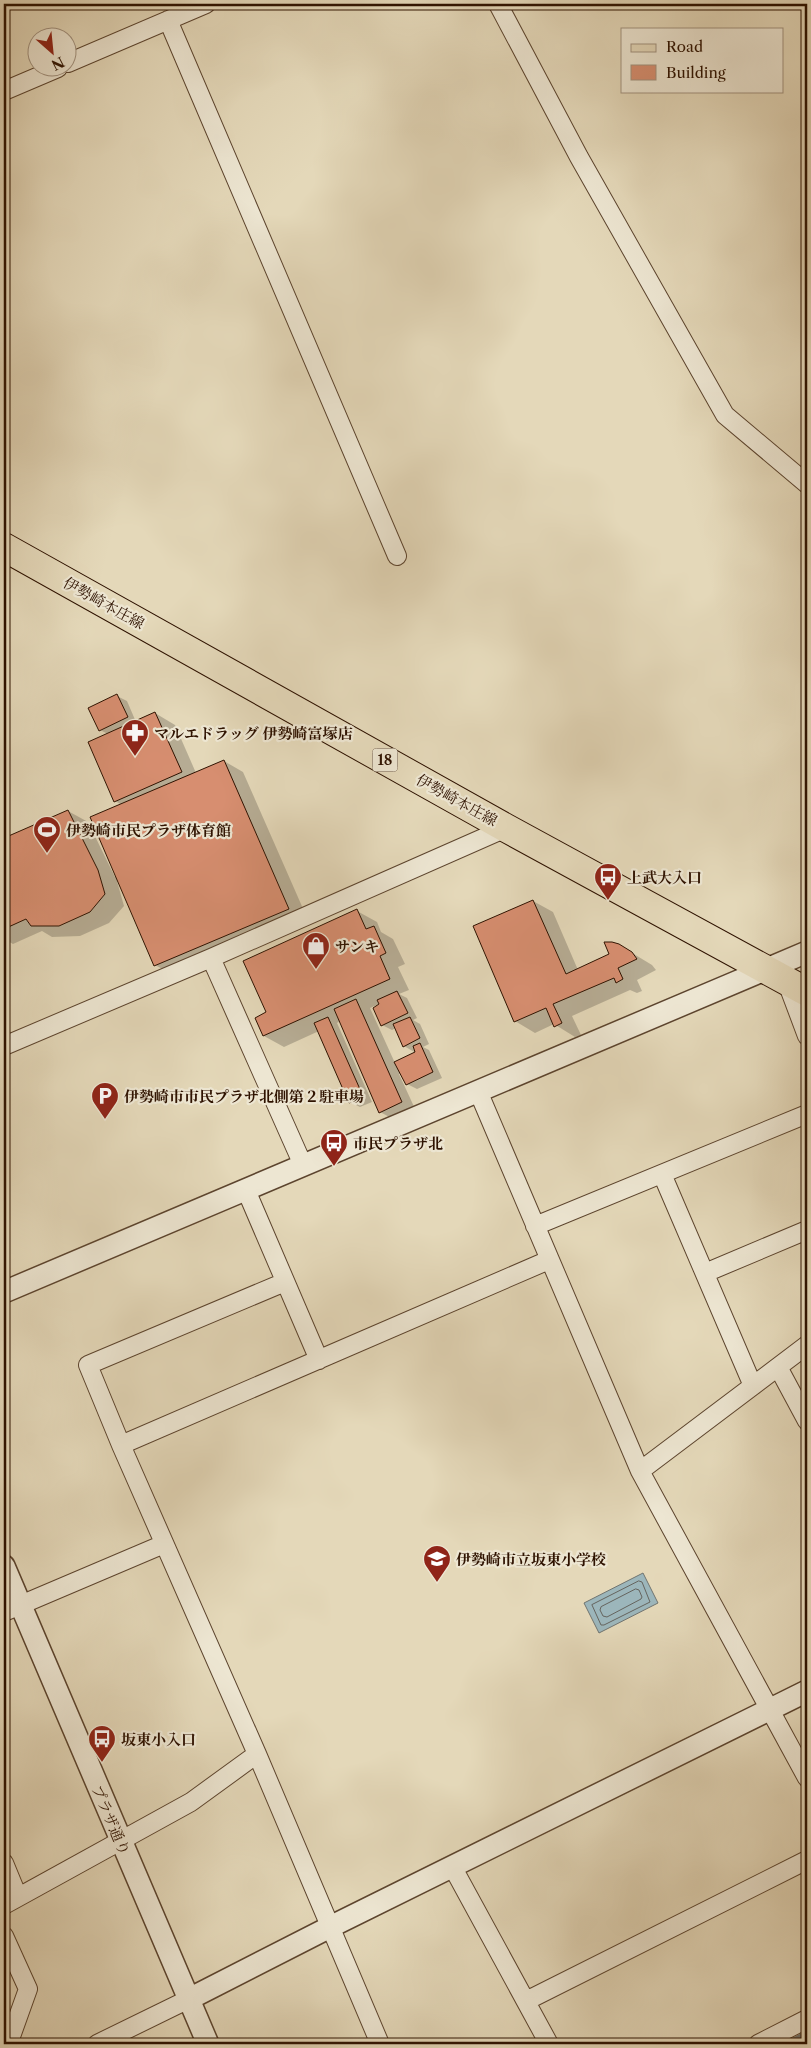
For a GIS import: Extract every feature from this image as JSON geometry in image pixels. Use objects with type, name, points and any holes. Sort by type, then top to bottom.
[{"type":"main road","name":"伊勢崎本庄線","points":[[4,547],[506,828],[787,981]]},
{"type":"street","points":[[78,59],[206,4]]},
{"type":"street","points":[[498,4],[579,157],[725,415],[807,484]]},
{"type":"street","points":[[168,20],[397,556]]},
{"type":"street","points":[[4,91],[35,78]]},
{"type":"street","points":[[4,1046],[211,958],[506,828]]},
{"type":"street","points":[[4,1292],[478,1091],[787,981],[807,952]]},
{"type":"street","points":[[211,958],[303,1165]]},
{"type":"street","points":[[787,981],[807,1036]]},
{"type":"street","points":[[478,1091],[640,1471],[807,1778]]},
{"type":"street","points":[[535,1226],[807,1114]]},
{"type":"street","points":[[662,1174],[753,1386]]},
{"type":"street","points":[[246,1190],[319,1360]]},
{"type":"street","points":[[705,1273],[807,1230]]},
{"type":"street","points":[[121,1445],[549,1260]]},
{"type":"street","points":[[285,1282],[88,1365],[380,2044]]},
{"type":"street","points":[[640,1471],[807,1345]]},
{"type":"street","points":[[778,1367],[807,1422]]},
{"type":"street","points":[[12,1608],[164,1544]]},
{"type":"street","name":"プラザ通り","points":[[4,1566],[12,1608],[120,1842],[208,2044]]},
{"type":"street","points":[[97,2044],[330,1926],[807,1691]]},
{"type":"street","points":[[4,1863],[11,1901],[191,1802],[256,1754]]},
{"type":"street","points":[[526,2001],[807,1860]]},
{"type":"street","points":[[452,1866],[549,2044]]},
{"type":"street","points":[[4,1936],[28,1989],[9,2042]]},
{"type":"street","points":[[758,2044],[807,2019]]},
{"type":"water","points":[[643,1573],[658,1603],[599,1633],[584,1603]]},
{"type":"building","points":[[117,694],[128,717],[99,731],[88,708]]},
{"type":"building","name":"マルエドラッグ 伊勢崎富塚店","points":[[155,712],[182,772],[114,802],[88,742]]},
{"type":"building","points":[[224,760],[289,909],[154,966],[90,817]]},
{"type":"building","name":"伊勢崎市民プラザ体育館","points":[[68,810],[98,870],[105,894],[90,912],[59,926],[31,926],[26,919],[4,929],[4,838]]},
{"type":"building","points":[[533,900],[566,974],[609,954],[604,942],[619,944],[632,952],[637,959],[618,968],[623,979],[616,983],[614,978],[553,1004],[562,1023],[554,1027],[546,1008],[514,1022],[473,926]]},
{"type":"building","name":"サンキ","points":[[357,909],[366,929],[374,926],[386,953],[380,956],[390,979],[263,1036],[255,1018],[266,1012],[243,961]]},
{"type":"building","points":[[397,991],[408,1013],[381,1026],[373,1008],[379,1004],[377,1000]]},
{"type":"building","points":[[356,999],[402,1102],[379,1113],[334,1009]]},
{"type":"building","points":[[328,1017],[363,1096],[349,1103],[314,1023]]},
{"type":"building","points":[[410,1017],[420,1038],[403,1047],[393,1024]]},
{"type":"building","points":[[420,1043],[433,1072],[406,1085],[394,1062],[415,1052],[413,1046]]},
{"type":"waterway","points":[[786,2044],[807,2033]]},
{"type":"place","name":"マルエドラッグ 伊勢崎富塚店","points":[[135,757]]},
{"type":"place","name":"伊勢崎市民プラザ体育館","points":[[47,854]]},
{"type":"place","name":"上武大入口","points":[[608,901]]},
{"type":"place","name":"サンキ","points":[[316,970]]},
{"type":"place","name":"伊勢崎市市民プラザ北側第２駐車場","points":[[105,1120]]},
{"type":"place","name":"市民プラザ北","points":[[334,1167]]},
{"type":"place","name":"伊勢崎市立坂東小学校","points":[[437,1583]]},
{"type":"place","name":"坂東小入口","points":[[102,1763]]}]
